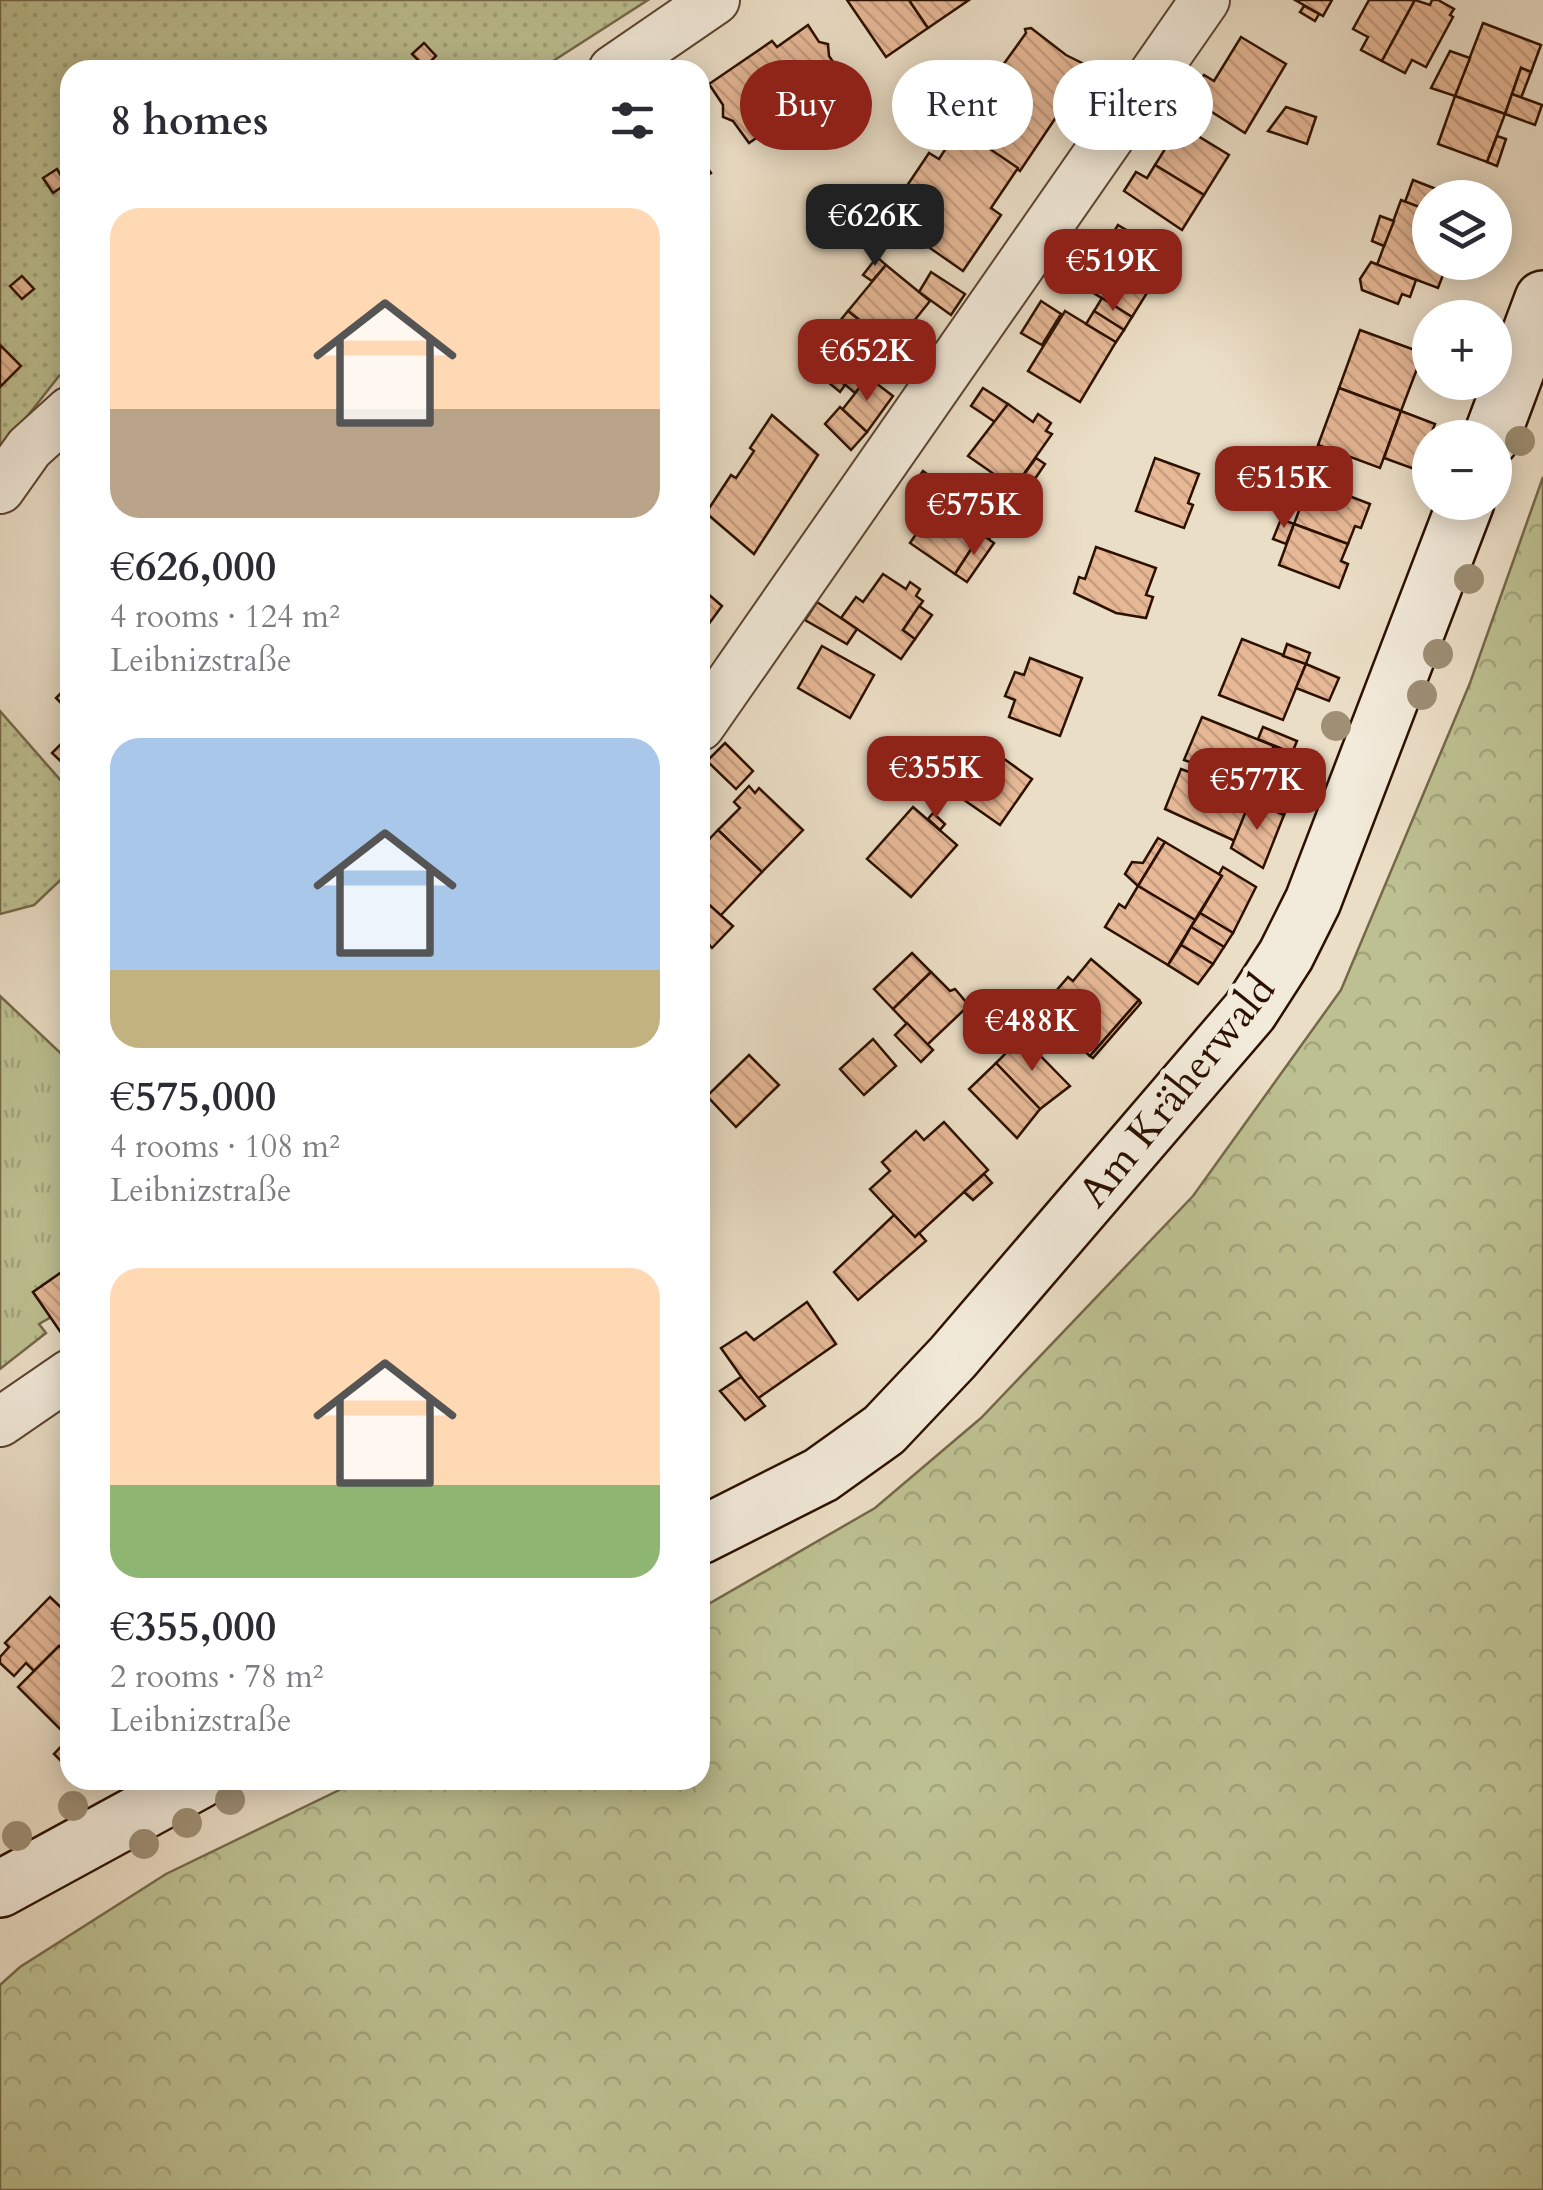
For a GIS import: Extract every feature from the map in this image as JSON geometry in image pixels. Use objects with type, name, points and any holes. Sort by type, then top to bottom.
[{"type":"main road","points":[[1498,420],[1543,298]]},
{"type":"main road","name":"Am Kräherwald","points":[[710,1531],[821,1475],[884,1430],[953,1358],[1250,1011],[1286,955],[1313,901],[1459,520]]},
{"type":"main road","points":[[3,1882],[181,1790]]},
{"type":"street","points":[[628,60],[715,0]]},
{"type":"street","points":[[710,712],[1205,0]]},
{"type":"street","points":[[0,489],[29,448],[60,420]]},
{"type":"street","points":[[0,1422],[60,1381]]},
{"type":"green space","points":[[0,0],[648,0],[555,60],[60,60],[60,375],[0,451]]},
{"type":"green space","points":[[1543,477],[1543,2190],[0,2190],[0,1985],[20,1967],[166,1874],[339,1790],[710,1790],[710,1603],[875,1508],[981,1418],[1193,1196],[1341,990],[1470,683]]},
{"type":"green space","points":[[0,711],[60,780],[60,880],[34,905],[0,914]]},
{"type":"green space","points":[[0,996],[60,1053],[60,1273],[33,1292],[51,1317],[39,1324],[46,1333],[0,1369]]},
{"type":"building","points":[[847,0],[909,0],[928,28],[886,57]]},
{"type":"building","points":[[909,0],[969,0],[928,28]]},
{"type":"building","points":[[1295,0],[1332,0],[1323,16]]},
{"type":"building","points":[[1369,0],[1415,0],[1382,61],[1361,50],[1368,37],[1353,29]]},
{"type":"building","points":[[1415,0],[1430,5],[1432,0],[1438,0],[1454,9],[1450,15],[1453,17],[1426,67],[1412,60],[1405,73],[1382,61]]},
{"type":"building","points":[[1304,6],[1319,14],[1315,21],[1300,12]]},
{"type":"building","points":[[1483,23],[1541,45],[1531,72],[1521,68],[1505,114],[1455,96]]},
{"type":"building","points":[[808,25],[819,42],[828,44],[832,60],[744,60],[772,41],[777,47]]},
{"type":"building","points":[[1031,28],[1076,60],[1053,60],[1053,122],[1020,171],[990,150],[1033,150],[1033,60],[1006,60],[1025,29]]},
{"type":"building","points":[[1241,37],[1286,64],[1245,133],[1213,113],[1214,81]]},
{"type":"building","points":[[424,43],[436,56],[432,60],[418,60],[412,54]]},
{"type":"building","points":[[1450,51],[1470,58],[1455,96],[1431,88]]},
{"type":"building","points":[[740,63],[740,131],[733,121],[723,117],[723,105],[710,83]]},
{"type":"building","points":[[1521,68],[1531,72],[1521,98],[1512,94]]},
{"type":"building","points":[[1512,94],[1542,105],[1535,125],[1505,114]]},
{"type":"building","points":[[1455,96],[1505,114],[1487,162],[1438,144]]},
{"type":"building","points":[[1286,107],[1316,117],[1307,144],[1268,131]]},
{"type":"building","points":[[1497,136],[1506,139],[1497,166],[1487,162]]},
{"type":"building","points":[[1213,145],[1229,155],[1204,195],[1155,165],[1164,150],[1213,150]]},
{"type":"building","points":[[945,150],[991,150],[1018,168],[991,208],[1001,215],[963,271],[930,248],[935,242],[890,211],[929,153],[939,159]]},
{"type":"building","points":[[1155,165],[1204,195],[1182,230],[1124,191],[1136,172],[1147,178]]},
{"type":"building","points":[[57,169],[60,188],[53,193],[43,178]]},
{"type":"building","points":[[1412,183],[1412,205],[1405,202]]},
{"type":"building","points":[[1401,200],[1412,204],[1412,278],[1377,265]]},
{"type":"building","points":[[1380,216],[1394,221],[1384,246],[1372,241]]},
{"type":"building","points":[[1118,225],[1170,256],[1132,317],[1081,285]]},
{"type":"building","points":[[877,257],[886,265],[872,281],[863,275]]},
{"type":"building","points":[[1371,262],[1416,280],[1410,297],[1402,294],[1398,304],[1362,290],[1360,279]]},
{"type":"building","points":[[886,265],[930,301],[893,347],[848,311]]},
{"type":"building","points":[[931,272],[965,294],[951,315],[919,292]]},
{"type":"building","points":[[22,276],[34,289],[22,299],[10,286]]},
{"type":"building","points":[[1417,280],[1441,280],[1438,288]]},
{"type":"building","points":[[1102,298],[1132,317],[1124,330],[1094,311]]},
{"type":"building","points":[[1041,301],[1061,314],[1042,345],[1021,333]]},
{"type":"building","points":[[848,311],[893,347],[855,393],[802,348],[816,332],[825,339]]},
{"type":"building","points":[[1065,311],[1116,342],[1080,402],[1028,371]]},
{"type":"building","points":[[1094,311],[1124,330],[1116,342],[1086,324]]},
{"type":"building","points":[[1360,330],[1412,349],[1412,382],[1401,411],[1339,388]]},
{"type":"building","points":[[0,345],[21,366],[0,387]]},
{"type":"building","points":[[828,371],[845,385],[840,392],[823,378]]},
{"type":"building","points":[[868,377],[893,396],[867,432],[842,410]]},
{"type":"building","points":[[983,388],[1008,404],[995,422],[971,406]]},
{"type":"building","points":[[1339,388],[1401,411],[1380,468],[1318,445]]},
{"type":"building","points":[[1008,404],[1033,422],[1038,414],[1051,423],[1046,431],[1052,434],[1014,488],[968,456]]},
{"type":"building","points":[[840,407],[867,432],[851,450],[825,424]]},
{"type":"building","points":[[1401,411],[1425,420],[1412,420],[1412,468],[1384,458]]},
{"type":"building","points":[[772,415],[818,455],[754,554],[710,516],[710,507],[731,475],[736,478],[754,451],[750,448]]},
{"type":"building","points":[[1036,458],[1045,464],[1024,495],[1014,488]]},
{"type":"building","points":[[1155,458],[1199,474],[1184,528],[1136,511]]},
{"type":"building","points":[[923,471],[947,489],[934,507],[910,489]]},
{"type":"building","points":[[1310,481],[1370,504],[1361,528],[1355,526],[1348,544],[1294,524]]},
{"type":"building","points":[[947,489],[991,519],[985,528],[993,533],[989,539],[981,534],[955,574],[910,543]]},
{"type":"building","points":[[1281,519],[1294,524],[1286,544],[1273,539]]},
{"type":"building","points":[[1294,524],[1348,544],[1341,561],[1348,564],[1339,588],[1279,565]]},
{"type":"building","points":[[981,534],[994,543],[967,582],[955,574]]},
{"type":"building","points":[[1096,547],[1156,568],[1146,595],[1153,597],[1146,618],[1116,613],[1074,593],[1079,577],[1085,579]]},
{"type":"building","points":[[883,574],[906,589],[910,582],[920,589],[916,596],[923,601],[903,630],[915,639],[901,659],[841,618],[856,597],[863,602]]},
{"type":"building","points":[[710,596],[722,606],[710,622]]},
{"type":"building","points":[[817,602],[857,629],[847,644],[805,620]]},
{"type":"building","points":[[919,606],[932,615],[915,639],[903,630]]},
{"type":"building","points":[[1242,639],[1306,664],[1283,720],[1219,695]]},
{"type":"building","points":[[1287,644],[1310,653],[1306,664],[1283,656]]},
{"type":"building","points":[[822,646],[874,675],[850,718],[798,688]]},
{"type":"building","points":[[1030,658],[1082,678],[1060,736],[1009,717],[1015,700],[1005,696],[1015,672],[1024,675]]},
{"type":"building","points":[[1306,664],[1339,678],[1329,701],[1296,688]]},
{"type":"building","points":[[1202,717],[1274,746],[1254,794],[1199,771],[1201,766],[1184,760]]},
{"type":"building","points":[[1263,727],[1297,741],[1292,753],[1258,739]]},
{"type":"building","points":[[725,743],[753,771],[736,789],[710,764],[710,758]]},
{"type":"building","points":[[1274,746],[1307,759],[1291,798],[1257,784]]},
{"type":"building","points":[[989,748],[1032,779],[1000,825],[957,795]]},
{"type":"building","points":[[1181,769],[1197,775],[1199,771],[1254,794],[1235,841],[1165,809]]},
{"type":"building","points":[[1257,784],[1291,798],[1284,815],[1250,801]]},
{"type":"building","points":[[749,786],[755,793],[759,788],[803,830],[762,872],[718,830],[740,808],[734,802]]},
{"type":"building","points":[[1250,801],[1284,815],[1263,868],[1231,848]]},
{"type":"building","points":[[913,807],[957,845],[911,897],[867,859]]},
{"type":"building","points":[[933,813],[945,824],[940,830],[928,819]]},
{"type":"building","points":[[718,830],[762,872],[720,916],[710,906],[710,838]]},
{"type":"building","points":[[1158,838],[1165,842],[1138,886],[1125,874],[1132,862],[1143,863]]},
{"type":"building","points":[[1165,842],[1222,876],[1195,920],[1138,886]]},
{"type":"building","points":[[1223,867],[1256,887],[1233,933],[1200,913],[1222,876],[1219,874]]},
{"type":"building","points":[[1138,886],[1195,920],[1168,965],[1105,927],[1119,904],[1125,908]]},
{"type":"building","points":[[710,905],[733,926],[712,948],[710,946]]},
{"type":"building","points":[[1200,913],[1233,933],[1224,947],[1191,927]]},
{"type":"building","points":[[1191,927],[1224,947],[1213,964],[1181,945]]},
{"type":"building","points":[[1181,945],[1213,964],[1198,984],[1168,965]]},
{"type":"building","points":[[912,953],[931,972],[893,1009],[874,989]]},
{"type":"building","points":[[1091,959],[1139,1000],[1090,1056],[1038,1012],[1068,977],[1073,981]]},
{"type":"building","points":[[931,972],[950,991],[955,989],[966,1002],[966,1008],[927,1045],[893,1009]]},
{"type":"building","points":[[1139,1000],[1141,1003],[1093,1058],[1090,1056]]},
{"type":"building","points":[[907,1023],[933,1050],[921,1062],[895,1035]]},
{"type":"building","points":[[1022,1037],[1070,1086],[1040,1109],[996,1063]]},
{"type":"building","points":[[873,1039],[896,1066],[864,1095],[840,1069]]},
{"type":"building","points":[[749,1055],[779,1085],[736,1127],[710,1099],[710,1093]]},
{"type":"building","points":[[996,1063],[1040,1109],[1017,1138],[969,1089]]},
{"type":"building","points":[[944,1122],[988,1170],[915,1237],[870,1189],[890,1171],[882,1162],[916,1131],[924,1140]]},
{"type":"building","points":[[984,1174],[992,1183],[973,1200],[964,1192]]},
{"type":"building","points":[[894,1215],[915,1237],[919,1233],[926,1241],[858,1300],[834,1272]]},
{"type":"building","points":[[60,1273],[60,1331],[33,1292]]},
{"type":"building","points":[[807,1302],[836,1344],[757,1399],[721,1348],[746,1332],[754,1340]]},
{"type":"building","points":[[741,1377],[765,1406],[745,1420],[720,1391]]},
{"type":"building","points":[[50,1597],[60,1606],[60,1647],[34,1671],[26,1663],[14,1676],[0,1663],[9,1647],[5,1643]]},
{"type":"building","points":[[59,1646],[60,1729],[18,1687]]}]
